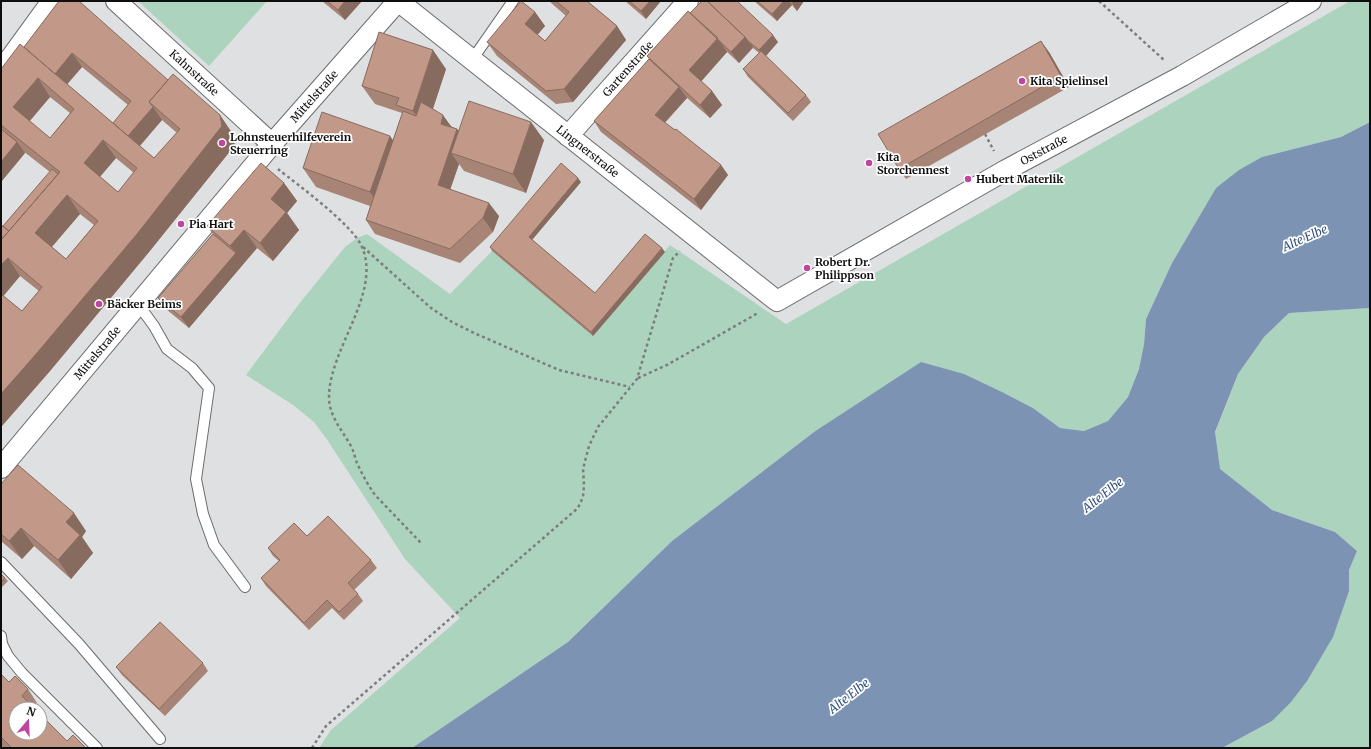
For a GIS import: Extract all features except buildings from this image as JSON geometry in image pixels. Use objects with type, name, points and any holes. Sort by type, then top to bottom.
[{"type":"street","points":[[1,71],[52,1]]},
{"type":"street","name":"Kahnstraße","points":[[116,1],[267,150]]},
{"type":"street","name":"Mittelstraße","points":[[1,468],[267,150],[398,1]]},
{"type":"street","name":"Lingnerstraße","points":[[398,1],[777,302]]},
{"type":"street","name":"Gartenstraße","points":[[568,136],[688,1]]},
{"type":"street","name":"Oststraße","points":[[777,302],[1006,170],[1182,76],[1311,1]]},
{"type":"lane","points":[[472,60],[513,1]]},
{"type":"lane","points":[[138,304],[154,326],[167,349],[192,368],[209,388],[196,479],[203,514],[214,545],[245,587]]},
{"type":"lane","points":[[1,562],[79,644],[160,739]]},
{"type":"lane","points":[[1,636],[2,644],[8,656],[22,673],[97,748]]},
{"type":"path","points":[[1099,1],[1182,76]]},
{"type":"path","points":[[267,150],[340,220],[357,238],[362,247],[366,261],[364,289],[334,373],[331,384],[330,405],[335,420],[352,448],[357,463],[369,487],[421,543]]},
{"type":"path","points":[[637,379],[673,258],[695,237]]},
{"type":"path","points":[[362,247],[431,308],[458,325],[559,370],[630,387]]},
{"type":"path","points":[[312,748],[326,726],[578,508],[583,497],[583,469],[589,446],[598,427],[637,379],[667,365],[777,302]]},
{"type":"green space","points":[[138,1],[267,1],[209,66]]},
{"type":"green space","points":[[1350,1],[1370,1],[1370,122],[1341,137],[1262,157],[1216,188],[1172,263],[1146,319],[1144,344],[1139,369],[1128,397],[1108,421],[1084,431],[1060,428],[1033,408],[1004,393],[814,432],[672,541],[568,642],[412,748],[319,748],[331,730],[460,618],[405,559],[314,422],[293,405],[246,375],[299,304],[345,247],[357,238],[367,234],[450,294],[492,251],[593,336],[670,245],[786,324]]},
{"type":"green space","points":[[1370,308],[1370,748],[1222,748],[1272,721],[1349,591],[1349,570],[1357,551],[1335,532],[1272,510],[1219,469],[1215,433],[1238,374],[1264,337],[1289,313]]},
{"type":"water","name":"Alte Elbe","points":[[1370,122],[1370,308],[1289,313],[1264,337],[1238,374],[1215,432],[1220,469],[1272,510],[1335,532],[1357,551],[1349,570],[1349,591],[1333,637],[1307,681],[1291,702],[1272,721],[1222,748],[412,748],[568,642],[672,541],[814,432],[921,362],[964,374],[1033,408],[1060,428],[1084,431],[1108,421],[1128,397],[1139,369],[1144,344],[1146,319],[1172,263],[1216,188],[1239,170],[1262,157],[1341,137]]},
{"type":"place","name":"Kita Spielinsel","points":[[1022,81]]},
{"type":"place","name":"Lohnsteuerhilfeverein Steuerring","points":[[222,143]]},
{"type":"place","name":"Kita Storchennest","points":[[869,163]]},
{"type":"place","name":"Hubert Materlik","points":[[968,179]]},
{"type":"place","name":"Pia Hart","points":[[181,224]]},
{"type":"place","name":"Robert Dr. Philippson","points":[[807,268]]},
{"type":"place","name":"Bäcker Beims","points":[[99,304]]}]
